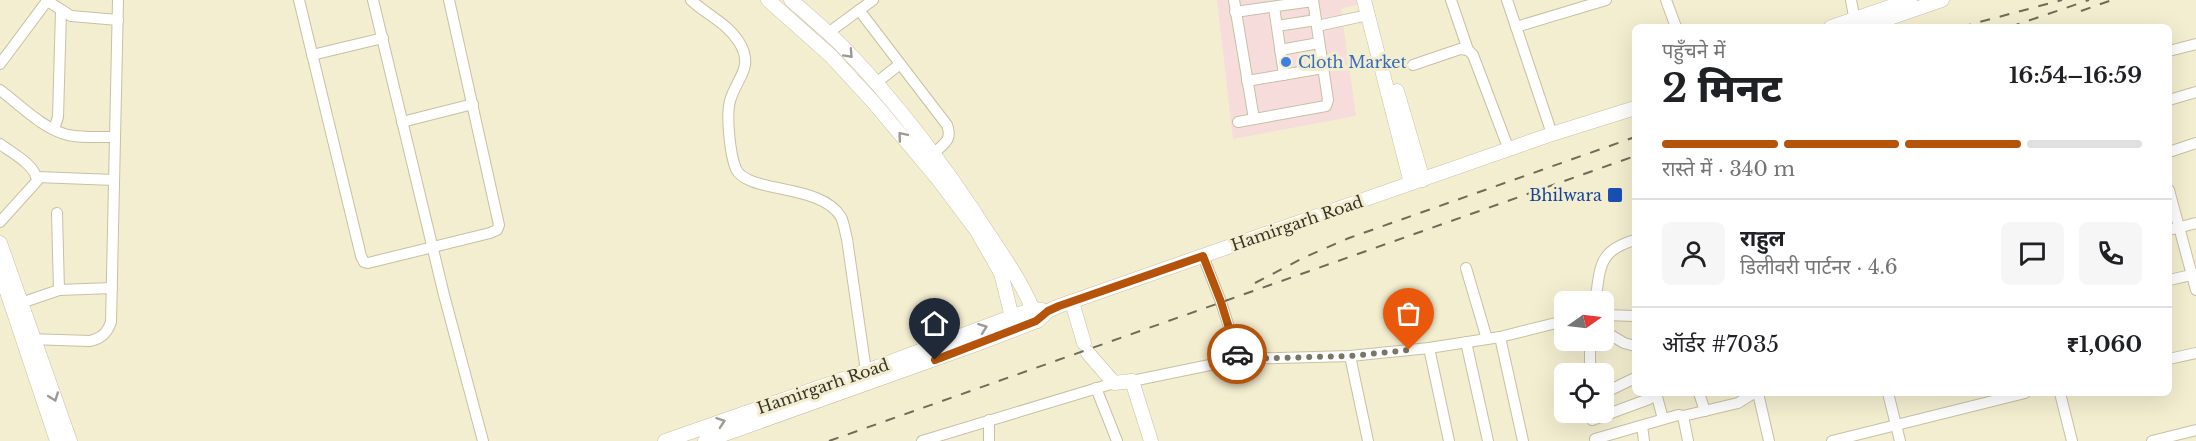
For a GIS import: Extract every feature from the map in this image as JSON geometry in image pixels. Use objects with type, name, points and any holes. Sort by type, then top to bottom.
[{"type":"main road","points":[[768,0],[831,56],[875,104],[978,231],[1001,273],[1015,323]]},
{"type":"main road","points":[[791,0],[828,33],[876,83],[964,195],[995,243],[1035,315]]},
{"type":"main road","points":[[1364,0],[1417,181]]},
{"type":"main road","points":[[1371,0],[1417,181]]},
{"type":"main road","points":[[1858,24],[1876,12],[1910,0]]},
{"type":"main road","points":[[1876,12],[1941,0]]},
{"type":"main road","name":"Hamirgarh Road","points":[[705,441],[871,383],[1035,315],[1552,134],[1632,109]]},
{"type":"main road","points":[[2,250],[21,303],[28,339],[57,441]]},
{"type":"main road","points":[[0,271],[70,441]]},
{"type":"main road","points":[[1072,302],[1086,348],[1114,383],[1132,381],[1151,441]]},
{"type":"main road","name":"Hamirgarh Road","points":[[665,441],[866,371],[1015,323]]},
{"type":"street","points":[[0,64],[46,0],[61,12],[82,17],[118,20]]},
{"type":"street","points":[[28,339],[90,341],[106,333],[111,322],[118,0]]},
{"type":"street","points":[[298,0],[364,262],[368,263],[490,233],[499,225],[449,0]]},
{"type":"street","points":[[374,0],[432,249],[483,441]]},
{"type":"street","points":[[691,0],[726,26],[739,42],[743,52],[745,70],[730,99],[727,117],[736,168],[741,176],[817,197],[832,207],[842,218],[866,371]]},
{"type":"street","points":[[828,33],[873,0]]},
{"type":"street","points":[[1234,0],[1254,118]]},
{"type":"street","points":[[1235,12],[1313,0],[1328,100],[1326,106],[1322,108],[1238,122]]},
{"type":"street","points":[[1451,0],[1468,50],[1473,55],[1509,150]]},
{"type":"street","points":[[1508,0],[1552,134]]},
{"type":"street","points":[[1516,27],[1605,0]]},
{"type":"street","points":[[1666,0],[1675,24]]},
{"type":"street","points":[[1851,0],[1858,24]]},
{"type":"street","points":[[1274,7],[1284,75]]},
{"type":"street","points":[[859,10],[947,125],[951,134],[932,155]]},
{"type":"street","points":[[54,129],[58,117],[61,12]]},
{"type":"street","points":[[1277,26],[1368,15]]},
{"type":"street","points":[[312,54],[382,38]]},
{"type":"street","points":[[1280,50],[1318,42]]},
{"type":"street","points":[[2172,50],[2196,44]]},
{"type":"street","points":[[1413,65],[1460,49],[1468,50]]},
{"type":"street","points":[[876,83],[900,64]]},
{"type":"street","points":[[1247,81],[1323,68]]},
{"type":"street","points":[[0,90],[54,129],[70,135],[115,137]]},
{"type":"street","points":[[2172,99],[2196,92]]},
{"type":"street","points":[[402,122],[473,104]]},
{"type":"street","points":[[2172,151],[2196,143]]},
{"type":"street","points":[[0,144],[32,168],[37,177],[37,181],[0,222]]},
{"type":"street","points":[[37,177],[114,180]]},
{"type":"street","points":[[57,213],[59,290]]},
{"type":"street","points":[[2172,213],[2174,229],[2194,274],[2196,290]]},
{"type":"street","points":[[2174,229],[2196,223]]},
{"type":"street","points":[[1597,291],[1602,262],[1617,245],[1632,241]]},
{"type":"street","points":[[1203,256],[1221,302],[1239,359]]},
{"type":"street","points":[[1466,268],[1487,339]]},
{"type":"street","points":[[2172,279],[2194,274]]},
{"type":"street","points":[[21,303],[59,290],[112,288]]},
{"type":"street","points":[[1614,315],[1632,316]]},
{"type":"street","points":[[1132,381],[1239,359],[1350,356],[1429,348],[1500,337],[1554,324]]},
{"type":"street","points":[[1500,337],[1523,441]]},
{"type":"street","points":[[1614,337],[1632,345]]},
{"type":"street","points":[[1466,342],[1488,441]]},
{"type":"street","points":[[1429,348],[1449,441]]},
{"type":"street","points":[[2172,359],[2196,353]]},
{"type":"street","points":[[1350,356],[1368,441]]},
{"type":"street","points":[[1614,388],[1632,379]]},
{"type":"street","points":[[922,441],[1114,383]]},
{"type":"street","points":[[1096,388],[1117,441]]},
{"type":"street","points":[[1614,409],[1652,396]]},
{"type":"street","points":[[1657,396],[1663,419]]},
{"type":"street","points":[[1700,396],[1705,411]]},
{"type":"street","points":[[1593,423],[1596,440],[1678,415],[1683,416],[1738,403],[1751,396]]},
{"type":"street","points":[[1757,396],[1769,441]]},
{"type":"street","points":[[1889,396],[1899,441]]},
{"type":"street","points":[[1832,441],[2013,396]]},
{"type":"street","points":[[2061,396],[2072,441]]},
{"type":"street","points":[[1683,416],[1688,441]]},
{"type":"street","points":[[989,420],[989,441]]},
{"type":"street","points":[[1642,426],[1644,441]]},
{"type":"street","points":[[2152,441],[2196,430]]},
{"type":"shaded area","name":"Cloth Market","points":[[1217,0],[1359,0],[1360,4],[1341,9],[1356,116],[1233,139]]},
{"type":"railway","points":[[1972,24],[2062,0]]},
{"type":"railway","points":[[2019,24],[2089,0]]},
{"type":"railway","points":[[2081,11],[2112,0]]},
{"type":"railway","points":[[1255,283],[1305,257],[1349,238],[1632,138]]},
{"type":"railway","points":[[829,441],[1632,157]]},
{"type":"way so far","points":[[1237,354],[1239,359],[1350,356],[1409,350]]},
{"type":"place","name":"Cloth Market","points":[[1286,62]]},
{"type":"place","name":"Bhilwara","points":[[1615,195]]},
{"type":"route","points":[[935,360],[1036,321],[1048,311],[1059,306],[1203,256],[1221,302],[1237,354]]}]
